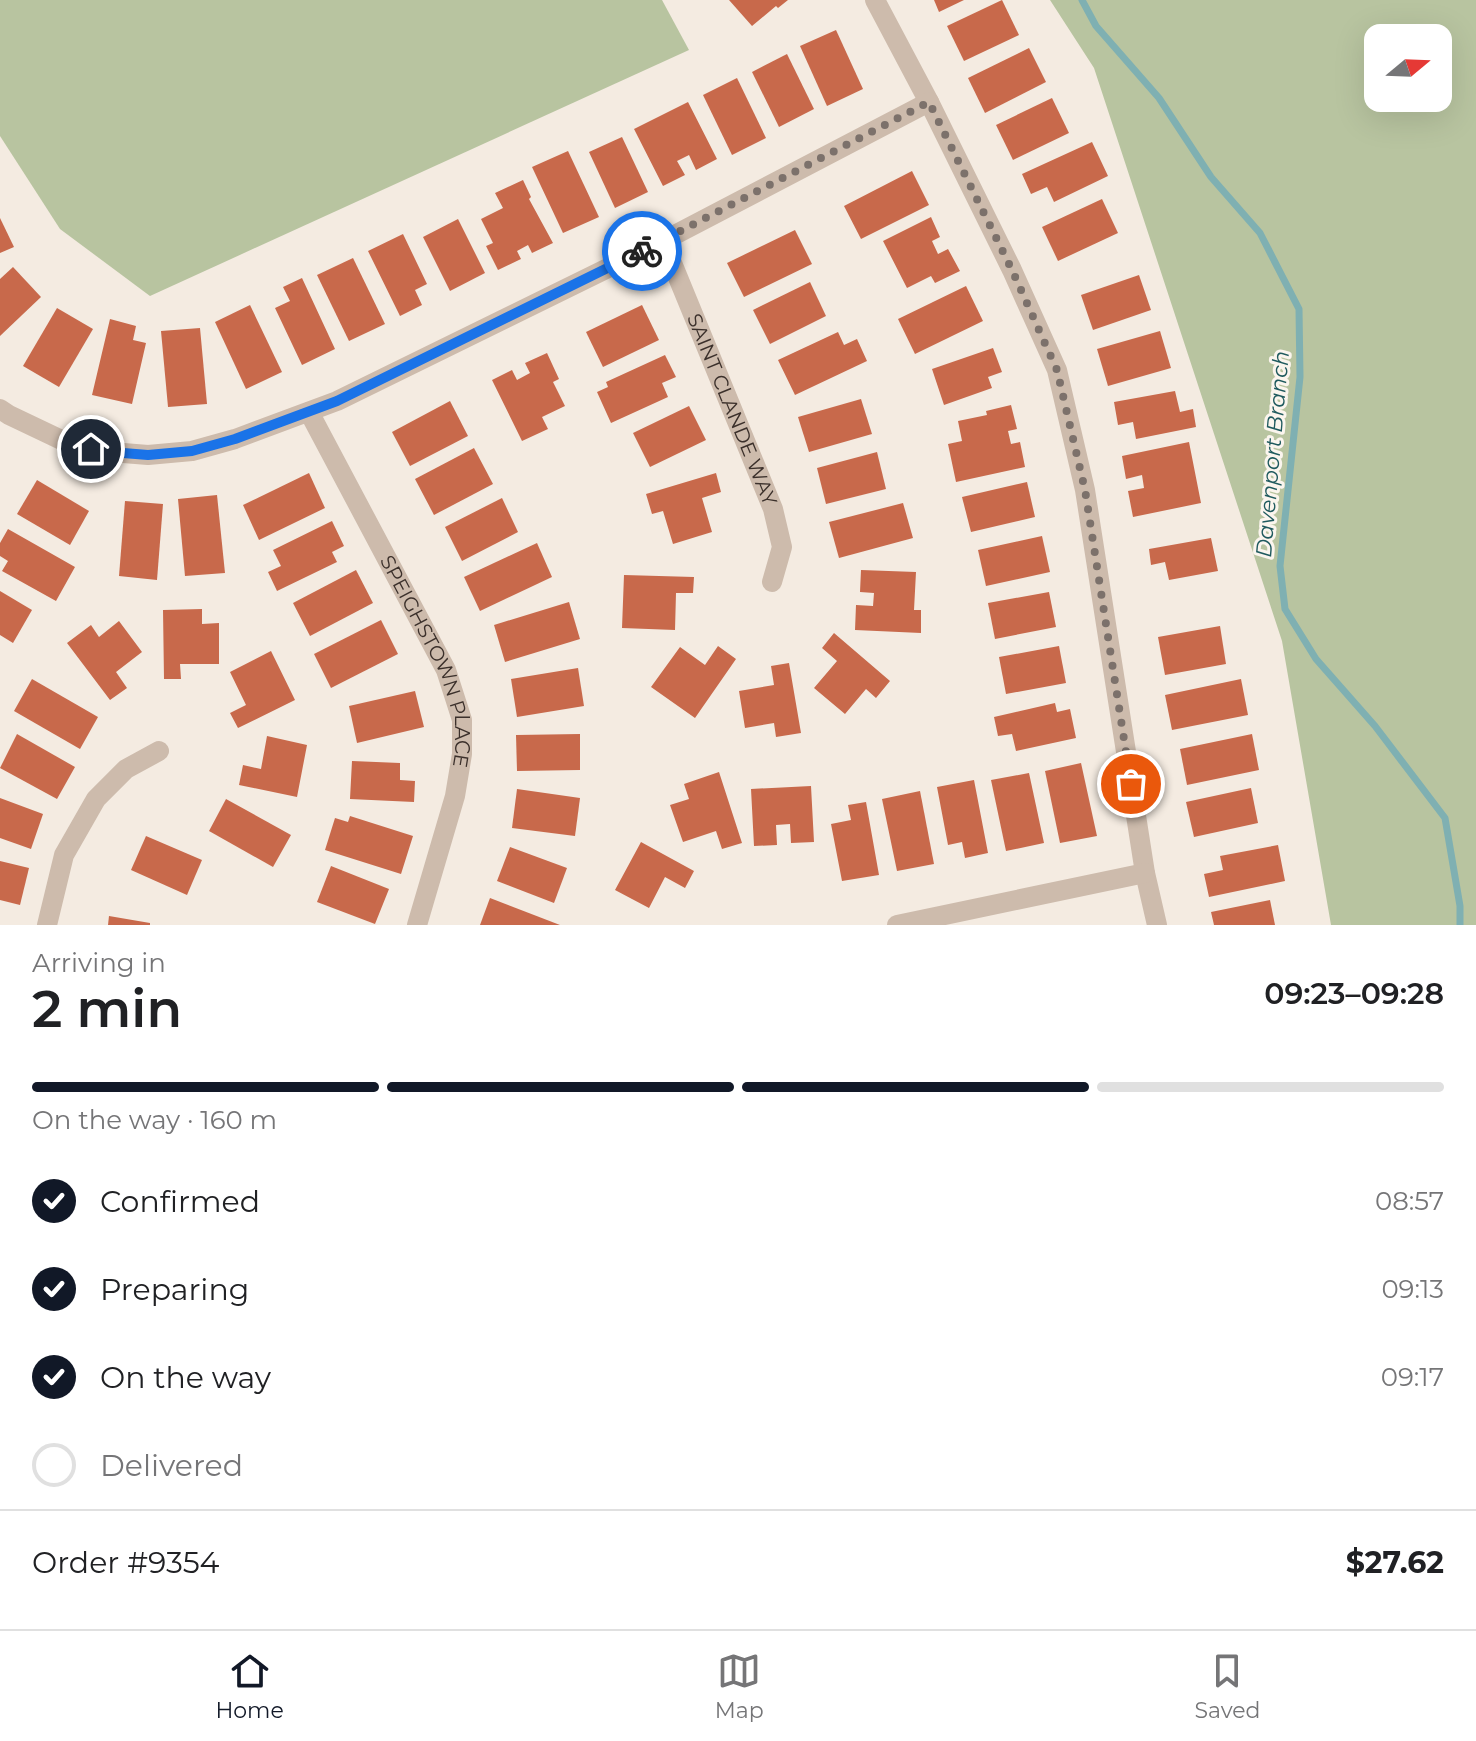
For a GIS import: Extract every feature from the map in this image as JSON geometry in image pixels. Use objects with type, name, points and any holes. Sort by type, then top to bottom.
[{"type":"street","points":[[875,0],[1012,270],[1057,370],[1085,490],[1145,873],[1157,925]]},
{"type":"street","points":[[3,419],[72,445],[111,452],[148,455],[192,451],[235,439],[337,401],[663,241],[929,102]]},
{"type":"street","name":"SAINT CLANDE WAY","points":[[663,241],[773,509],[782,547],[772,582]]},
{"type":"street","name":"SPEIGHSTOWN PLACE","points":[[309,412],[446,670],[462,720],[462,754],[455,796],[417,925]]},
{"type":"street","points":[[47,925],[64,855],[96,799],[126,769],[159,751]]},
{"type":"street","points":[[897,925],[1145,873]]},
{"type":"green space","points":[[0,0],[662,0],[689,50],[150,296],[60,229],[0,136]]},
{"type":"green space","points":[[1050,0],[1476,0],[1476,925],[1331,925],[1282,641],[1094,68]]},
{"type":"building","points":[[729,0],[788,0],[752,26]]},
{"type":"building","points":[[934,0],[964,0],[939,12]]},
{"type":"building","points":[[1002,0],[1019,35],[964,61],[947,26]]},
{"type":"building","points":[[836,30],[863,89],[827,106],[800,46]]},
{"type":"building","points":[[1029,48],[1046,82],[985,113],[968,78]]},
{"type":"building","points":[[787,54],[814,109],[779,127],[752,72]]},
{"type":"building","points":[[737,78],[766,138],[732,155],[703,95]]},
{"type":"building","points":[[1052,98],[1069,133],[1013,160],[996,125]]},
{"type":"building","points":[[688,102],[717,159],[696,170],[689,155],[677,161],[685,175],[663,186],[634,129]]},
{"type":"building","points":[[622,137],[648,192],[615,208],[589,152]]},
{"type":"building","points":[[1092,142],[1108,176],[1054,202],[1047,187],[1031,194],[1022,174]]},
{"type":"building","points":[[568,151],[599,217],[563,233],[532,167]]},
{"type":"building","points":[[912,171],[929,205],[861,239],[844,206]]},
{"type":"building","points":[[523,180],[531,197],[529,199],[553,243],[532,253],[528,245],[517,251],[521,259],[498,270],[486,246],[493,243],[481,219],[503,208],[495,193]]},
{"type":"building","points":[[1102,199],[1118,233],[1058,261],[1042,227]]},
{"type":"building","points":[[931,217],[940,237],[932,241],[938,254],[948,249],[960,271],[935,283],[931,276],[907,288],[883,241]]},
{"type":"building","points":[[0,218],[14,247],[0,253]]},
{"type":"building","points":[[458,219],[485,273],[450,291],[423,237]]},
{"type":"building","points":[[795,230],[812,264],[744,297],[727,263]]},
{"type":"building","points":[[403,234],[427,284],[415,290],[422,305],[400,316],[368,251]]},
{"type":"building","points":[[353,258],[385,324],[349,341],[317,275]]},
{"type":"building","points":[[13,267],[41,297],[0,336],[0,279]]},
{"type":"building","points":[[1139,275],[1151,310],[1093,330],[1081,295]]},
{"type":"building","points":[[302,278],[335,349],[302,365],[275,308],[290,301],[283,287]]},
{"type":"building","points":[[810,282],[826,316],[770,344],[753,310]]},
{"type":"building","points":[[966,286],[983,321],[915,354],[898,319]]},
{"type":"building","points":[[250,305],[282,372],[246,389],[215,322]]},
{"type":"building","points":[[642,305],[659,340],[603,367],[586,332]]},
{"type":"building","points":[[57,308],[93,329],[59,387],[23,366]]},
{"type":"building","points":[[110,319],[136,326],[133,340],[146,343],[132,404],[92,395]]},
{"type":"building","points":[[200,328],[207,404],[168,407],[161,331]]},
{"type":"building","points":[[1160,331],[1171,368],[1108,386],[1097,349]]},
{"type":"building","points":[[838,332],[844,345],[857,339],[867,361],[795,395],[778,360]]},
{"type":"building","points":[[993,348],[1002,372],[988,377],[992,388],[944,405],[932,369]]},
{"type":"building","points":[[547,353],[559,379],[553,382],[565,406],[542,417],[548,429],[522,441],[492,380],[512,370],[517,380],[530,373],[525,363]]},
{"type":"building","points":[[665,355],[676,377],[662,383],[668,397],[611,423],[597,392],[608,387],[606,382]]},
{"type":"building","points":[[1175,391],[1180,412],[1193,409],[1196,427],[1136,439],[1133,422],[1118,425],[1114,402]]},
{"type":"building","points":[[861,399],[872,434],[809,452],[798,417]]},
{"type":"building","points":[[450,401],[468,436],[410,466],[392,432]]},
{"type":"building","points":[[1011,405],[1017,429],[1008,431],[1011,444],[1020,442],[1025,467],[956,482],[948,444],[962,441],[958,421],[987,415],[986,411]]},
{"type":"building","points":[[689,406],[706,440],[650,467],[633,433]]},
{"type":"building","points":[[1189,442],[1201,503],[1133,517],[1128,491],[1144,488],[1142,475],[1126,479],[1122,456]]},
{"type":"building","points":[[474,448],[493,484],[434,515],[415,479]]},
{"type":"building","points":[[877,452],[886,489],[826,504],[817,468]]},
{"type":"building","points":[[309,473],[325,508],[259,540],[243,505]]},
{"type":"building","points":[[716,473],[721,492],[702,498],[712,532],[673,544],[663,511],[652,514],[646,494]]},
{"type":"building","points":[[37,480],[89,511],[70,545],[17,514]]},
{"type":"building","points":[[1027,482],[1035,517],[971,532],[962,497]]},
{"type":"building","points":[[217,495],[225,573],[185,576],[178,499]]},
{"type":"building","points":[[502,498],[518,532],[462,561],[445,527]]},
{"type":"building","points":[[125,501],[163,504],[157,580],[119,576]]},
{"type":"building","points":[[903,503],[913,538],[839,558],[829,522]]},
{"type":"building","points":[[332,521],[344,546],[332,552],[337,562],[277,591],[268,572],[281,566],[273,550]]},
{"type":"building","points":[[8,529],[75,567],[56,601],[2,571],[8,561],[0,556],[0,543]]},
{"type":"building","points":[[1042,536],[1050,572],[986,586],[978,550]]},
{"type":"building","points":[[1211,538],[1218,571],[1169,580],[1165,562],[1151,565],[1149,549]]},
{"type":"building","points":[[537,543],[552,577],[480,611],[464,577]]},
{"type":"building","points":[[356,570],[373,603],[310,636],[293,603]]},
{"type":"building","points":[[861,570],[916,572],[914,610],[921,610],[921,633],[855,630],[856,605],[873,606],[874,593],[860,592]]},
{"type":"building","points":[[624,575],[694,577],[693,593],[676,593],[675,630],[622,628]]},
{"type":"building","points":[[0,591],[32,610],[13,643],[0,635]]},
{"type":"building","points":[[1049,592],[1056,627],[995,639],[988,603]]},
{"type":"building","points":[[569,602],[580,639],[505,662],[494,625]]},
{"type":"building","points":[[202,609],[202,624],[219,623],[219,664],[180,664],[181,679],[164,679],[163,610]]},
{"type":"building","points":[[381,620],[398,654],[331,688],[314,654]]},
{"type":"building","points":[[119,621],[142,652],[116,672],[127,688],[110,700],[67,643],[91,625],[99,637]]},
{"type":"building","points":[[1220,626],[1226,664],[1165,675],[1158,637]]},
{"type":"building","points":[[834,633],[890,681],[876,698],[866,689],[845,714],[814,688],[837,661],[822,648]]},
{"type":"building","points":[[718,646],[736,659],[695,718],[651,687],[680,647],[705,665]]},
{"type":"building","points":[[1059,646],[1066,683],[1006,694],[999,657]]},
{"type":"building","points":[[271,651],[295,700],[238,728],[230,713],[246,705],[230,672]]},
{"type":"building","points":[[789,663],[801,733],[776,737],[774,723],[745,728],[739,691],[774,685],[771,666]]},
{"type":"building","points":[[578,668],[584,706],[517,717],[511,679]]},
{"type":"building","points":[[32,679],[98,717],[80,749],[14,711]]},
{"type":"building","points":[[1241,679],[1248,715],[1172,730],[1165,695]]},
{"type":"building","points":[[415,691],[424,727],[357,743],[349,706]]},
{"type":"building","points":[[1055,703],[1057,712],[1070,709],[1076,738],[1016,751],[1012,734],[998,736],[994,717]]},
{"type":"building","points":[[17,734],[75,767],[57,799],[0,768]]},
{"type":"building","points":[[580,734],[580,770],[517,771],[516,735]]},
{"type":"building","points":[[1252,734],[1259,770],[1187,785],[1180,749]]},
{"type":"building","points":[[267,736],[307,745],[297,797],[239,785],[243,765],[261,769]]},
{"type":"building","points":[[352,761],[400,763],[400,780],[415,781],[414,802],[350,799]]},
{"type":"building","points":[[1081,763],[1097,836],[1060,843],[1045,771]]},
{"type":"building","points":[[719,772],[742,843],[722,849],[716,831],[683,842],[670,805],[689,799],[684,784]]},
{"type":"building","points":[[1029,773],[1044,843],[1006,851],[991,780]]},
{"type":"building","points":[[974,780],[988,853],[965,858],[962,842],[948,845],[937,787]]},
{"type":"building","points":[[811,786],[814,842],[791,843],[790,824],[776,825],[777,845],[754,846],[751,789]]},
{"type":"building","points":[[1251,788],[1258,823],[1194,837],[1186,802]]},
{"type":"building","points":[[517,789],[580,798],[575,836],[512,828]]},
{"type":"building","points":[[920,791],[934,864],[897,871],[882,799]]},
{"type":"building","points":[[0,798],[43,814],[31,849],[0,838]]},
{"type":"building","points":[[226,799],[291,835],[273,867],[209,831]]},
{"type":"building","points":[[866,802],[879,875],[842,881],[831,824],[851,820],[848,805]]},
{"type":"building","points":[[350,816],[413,836],[401,874],[325,850],[335,818],[348,822]]},
{"type":"building","points":[[146,836],[202,860],[187,895],[131,870]]},
{"type":"building","points":[[641,842],[694,871],[685,888],[665,877],[649,908],[615,890]]},
{"type":"building","points":[[1278,845],[1285,881],[1209,897],[1204,874],[1223,870],[1220,856]]},
{"type":"building","points":[[510,847],[567,868],[554,903],[497,881]]},
{"type":"building","points":[[0,861],[29,868],[20,905],[0,900]]},
{"type":"building","points":[[331,866],[389,889],[375,924],[317,902]]},
{"type":"building","points":[[490,898],[560,925],[480,925]]},
{"type":"building","points":[[1270,900],[1275,925],[1214,925],[1211,912]]},
{"type":"building","points":[[109,916],[150,923],[150,925],[108,925]]},
{"type":"waterway","name":"Davenport Branch","points":[[1082,0],[1096,26],[1159,98],[1211,177],[1260,233],[1299,309],[1300,377],[1280,566],[1285,609],[1316,659],[1375,726],[1445,818],[1460,906],[1460,925]]},
{"type":"way so far","points":[[642,251],[929,102],[1012,270],[1057,370],[1085,490],[1131,784]]},
{"type":"route","points":[[91,449],[148,455],[192,451],[235,439],[337,401],[642,251]]}]
